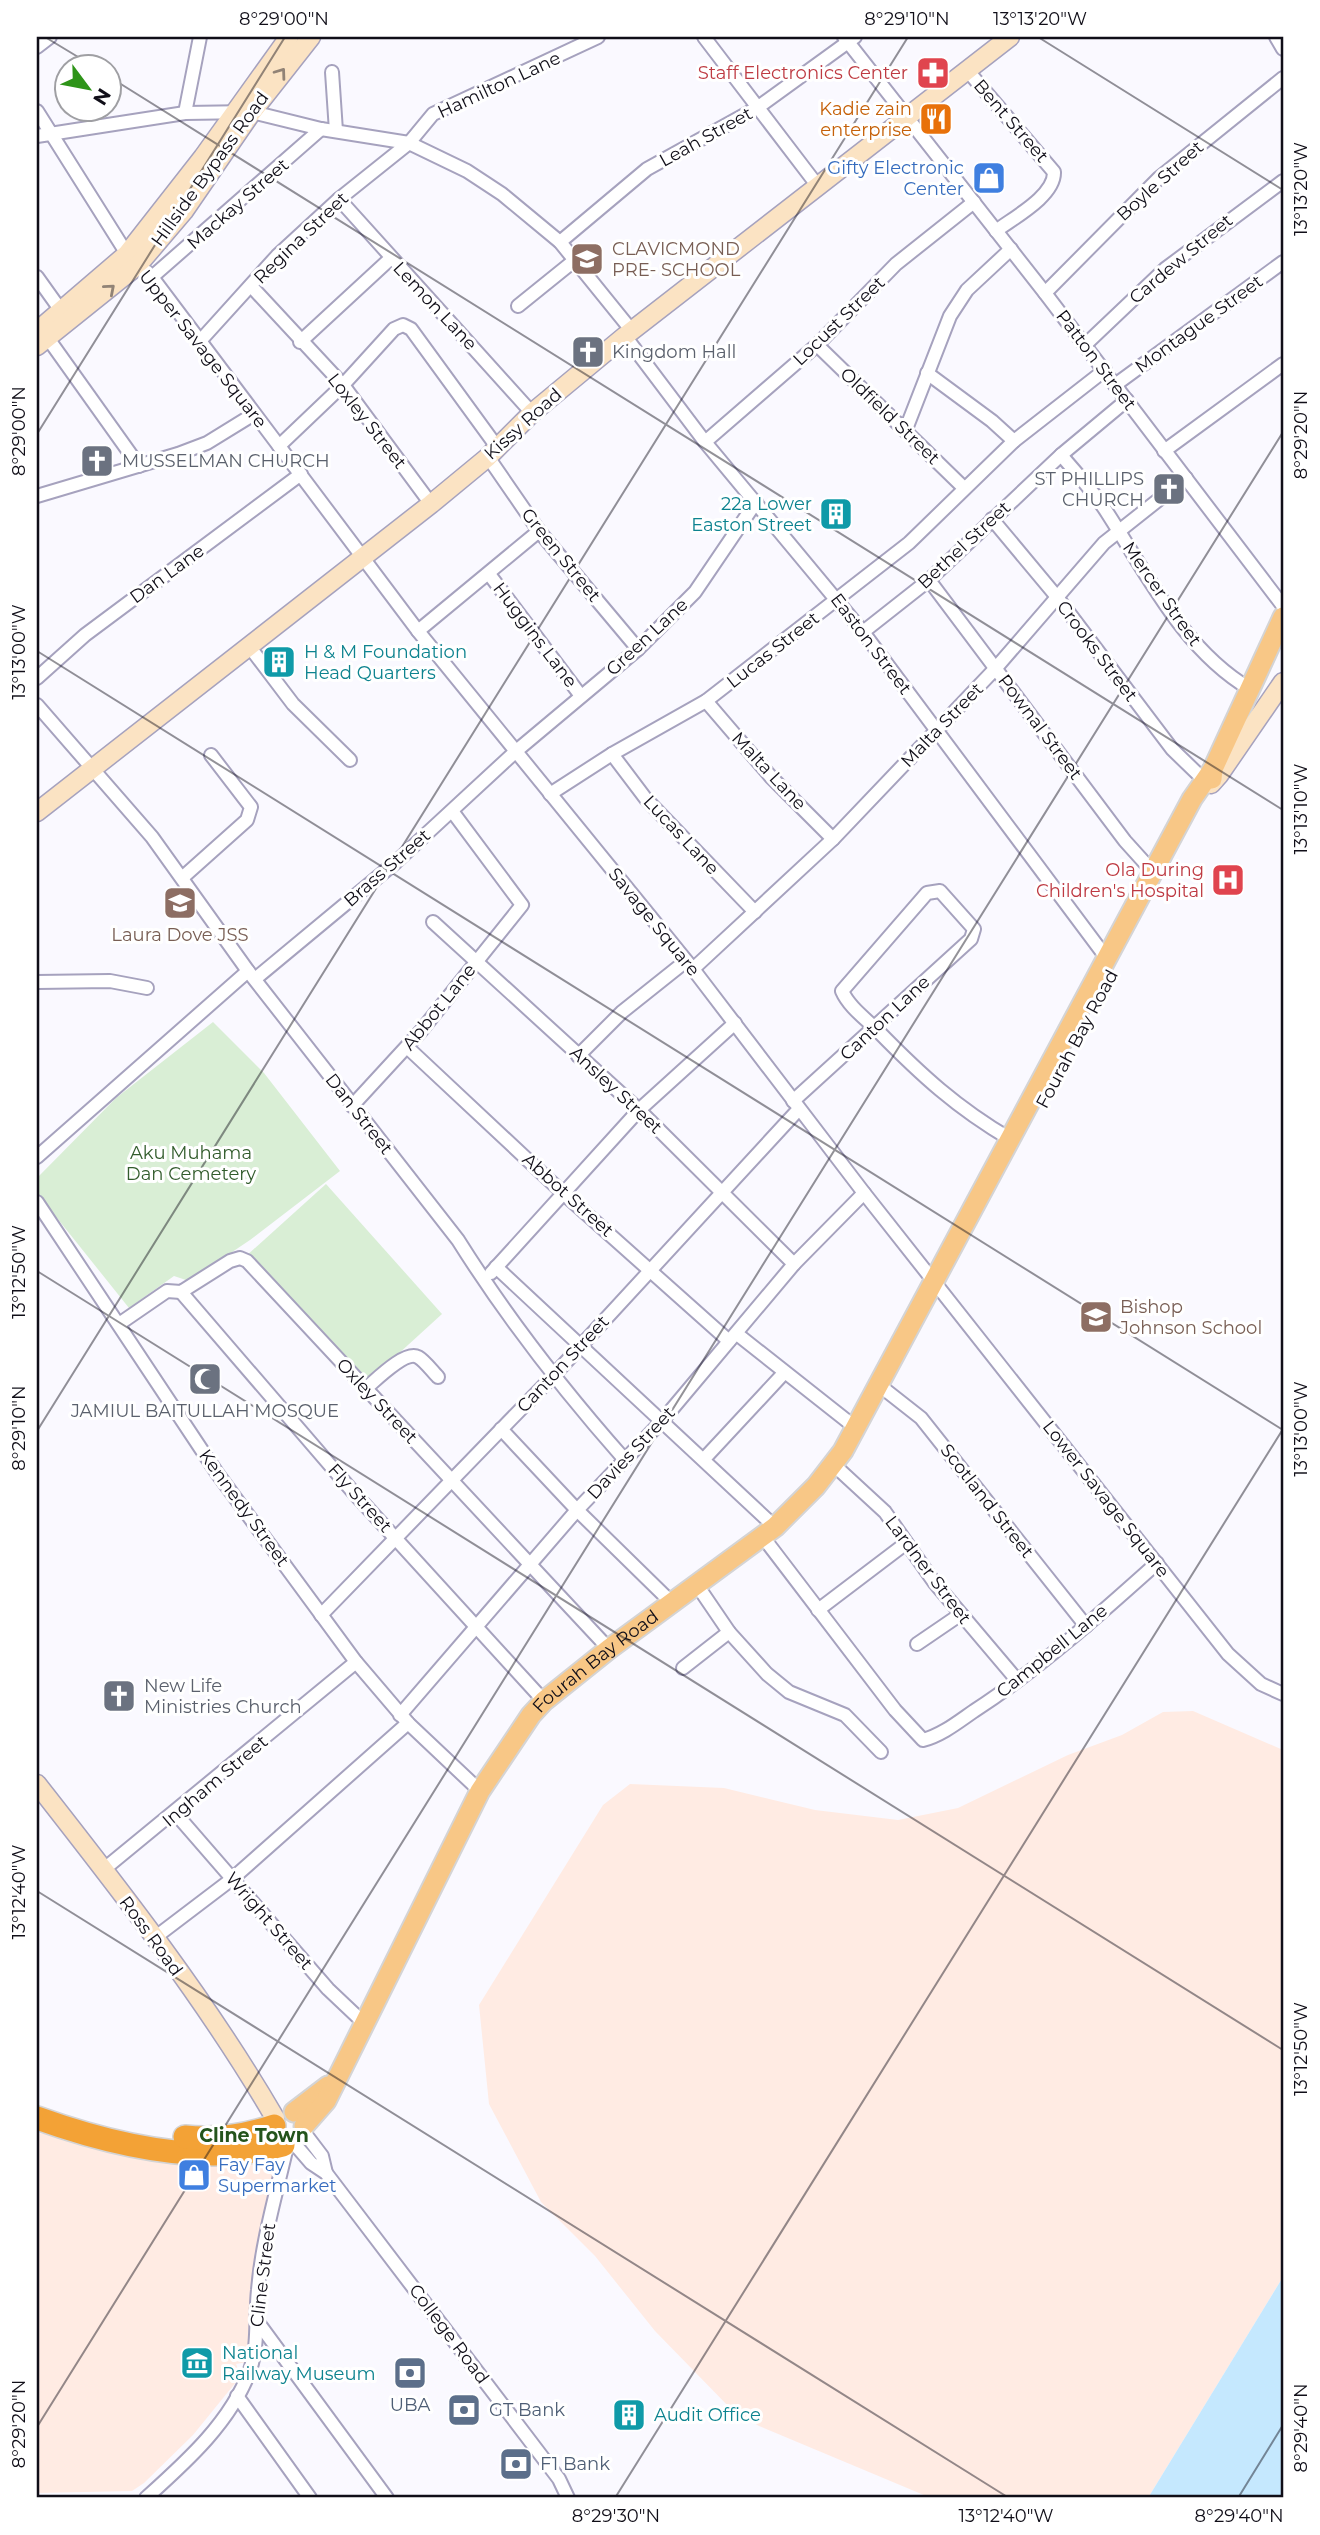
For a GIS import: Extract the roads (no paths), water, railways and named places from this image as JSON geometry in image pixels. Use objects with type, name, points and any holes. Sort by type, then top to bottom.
[{"type":"highway","points":[[37,2102],[109,2123],[195,2138],[289,2128]]},
{"type":"highway","points":[[37,2118],[93,2135],[193,2153],[241,2154],[289,2128]]},
{"type":"main road","name":"Hillside Bypass Road","points":[[40,338],[62,312],[133,259],[233,113],[289,37]]},
{"type":"main road","name":"Hillside Bypass Road","points":[[40,338],[133,259],[184,211],[252,112],[311,37]]},
{"type":"main road","name":"Kissy Road","points":[[37,812],[431,503],[492,452],[532,413],[628,334],[1010,37]]},
{"type":"main road","name":"Fourah Bay Road","points":[[289,2128],[326,2101],[480,1791],[544,1701],[609,1649],[769,1532],[834,1465],[971,1227],[1209,777],[1283,617]]},
{"type":"main road","points":[[1209,777],[1283,682]]},
{"type":"main road","name":"Fourah Bay Road","points":[[971,1227],[1010,1139],[1034,1107],[1153,872],[1209,777]]},
{"type":"main road","name":"Ross Road","points":[[37,1784],[103,1870],[289,2128]]},
{"type":"street","points":[[37,47],[50,37]]},
{"type":"street","points":[[185,113],[200,37]]},
{"type":"street","name":"Hamilton Lane","points":[[409,143],[433,114],[598,37]]},
{"type":"street","points":[[1276,37],[1283,49]]},
{"type":"street","points":[[711,39],[757,108],[817,185]]},
{"type":"street","name":"Leah Street","points":[[560,242],[647,169],[757,108],[849,39]]},
{"type":"street","name":"Patton Street","points":[[849,39],[1283,606]]},
{"type":"street","name":"Bent Street","points":[[967,70],[1053,169],[1050,186],[996,231]]},
{"type":"street","points":[[332,72],[336,131]]},
{"type":"street","name":"Boyle Street","points":[[1045,293],[1159,178],[1283,78]]},
{"type":"street","name":"Upper Savage Square","points":[[37,111],[133,259],[152,278],[201,340],[254,415],[362,557]]},
{"type":"street","name":"Easton Street","points":[[37,136],[185,113],[252,112],[321,129],[409,143],[467,172],[502,194],[560,242],[575,260],[705,442],[863,632],[1108,960]]},
{"type":"street","name":"Mackay Street","points":[[152,278],[321,129]]},
{"type":"street","name":"Regina Street","points":[[201,340],[277,256],[339,200],[409,143]]},
{"type":"street","name":"Cardew Street","points":[[1084,345],[1176,260],[1283,181]]},
{"type":"street","name":"Lemon Lane","points":[[339,200],[532,413]]},
{"type":"street","name":"Locust Street","points":[[705,442],[817,345],[897,264],[974,202]]},
{"type":"street","points":[[906,429],[942,332],[967,290],[1011,249]]},
{"type":"street","points":[[299,342],[391,258]]},
{"type":"street","points":[[518,306],[575,260]]},
{"type":"street","name":"Montague Street","points":[[1115,384],[1283,262]]},
{"type":"street","points":[[37,277],[62,312]]},
{"type":"street","name":"Loxley Street","points":[[251,286],[299,342],[343,385],[431,503]]},
{"type":"street","name":"Green Street","points":[[343,385],[394,329],[403,325],[411,329],[492,452],[539,531],[638,649]]},
{"type":"street","points":[[40,338],[139,466]]},
{"type":"street","name":"Oldfield Street","points":[[817,345],[963,487]]},
{"type":"street","points":[[1164,451],[1283,364]]},
{"type":"street","name":"Lucas Street","points":[[550,794],[612,754],[706,701],[909,543],[963,487],[1014,441],[1105,370]]},
{"type":"street","points":[[927,373],[992,421],[1014,441]]},
{"type":"street","points":[[279,446],[343,385]]},
{"type":"street","name":"Bethel Street","points":[[863,632],[929,580],[1061,455],[1127,400]]},
{"type":"street","points":[[37,496],[207,443],[254,415]]},
{"type":"street","name":"Mercer Street","points":[[1061,455],[1118,530],[1136,563],[1210,660],[1250,689]]},
{"type":"street","name":"Dan Lane","points":[[37,678],[85,635],[301,474]]},
{"type":"street","name":"Malta Street","points":[[578,1056],[622,1012],[689,965],[755,912],[833,839],[995,669],[1118,530],[1186,478]]},
{"type":"street","name":"Green Lane","points":[[515,752],[638,649],[695,592],[756,502]]},
{"type":"street","name":"Crooks Street","points":[[992,519],[1057,597],[1172,750],[1209,777]]},
{"type":"street","points":[[418,631],[539,531]]},
{"type":"street","name":"Savage Square","points":[[362,557],[418,631],[689,965],[864,1193],[934,1290]]},
{"type":"street","name":"Huggins Lane","points":[[489,574],[581,696]]},
{"type":"street","name":"Pownal Street","points":[[929,580],[1125,841],[1153,872]]},
{"type":"street","points":[[249,646],[293,704],[350,760]]},
{"type":"street","name":"Malta Lane","points":[[706,701],[771,777],[833,839]]},
{"type":"street","name":"Dan Street","points":[[37,705],[122,798],[251,975],[458,1240],[484,1281],[554,1375],[625,1460]]},
{"type":"street","name":"Brass Street","points":[[37,1157],[251,975],[396,862],[515,752]]},
{"type":"street","name":"Lucas Lane","points":[[612,754],[646,799],[755,912]]},
{"type":"street","points":[[182,878],[247,820],[251,813],[251,807],[211,755]]},
{"type":"street","name":"Abbot Lane","points":[[352,1106],[407,1047],[522,905],[452,811]]},
{"type":"street","name":"Canton Lane","points":[[796,1105],[873,1025],[975,934],[940,891],[927,892],[842,991],[873,1025]]},
{"type":"street","name":"Ansley Street","points":[[433,922],[639,1110],[794,1264]]},
{"type":"street","points":[[37,982],[110,981],[147,988]]},
{"type":"street","points":[[484,1281],[639,1110],[734,1023]]},
{"type":"street","points":[[873,1025],[940,1093],[975,1119],[1010,1139]]},
{"type":"street","name":"Abbot Street","points":[[407,1047],[649,1270],[733,1337],[856,1428]]},
{"type":"street","name":"Canton Street","points":[[321,1615],[554,1375],[796,1105]]},
{"type":"street","name":"Davies Street","points":[[153,1939],[232,1879],[404,1719],[476,1626],[577,1510],[662,1420],[794,1264],[864,1193]]},
{"type":"street","name":"Kennedy Street","points":[[37,1202],[217,1473],[356,1662],[404,1719],[480,1791]]},
{"type":"street","name":"Oxley Street","points":[[119,1324],[167,1292],[181,1292],[229,1261],[240,1258],[247,1261],[609,1649]]},
{"type":"street","points":[[496,1267],[578,1346],[704,1459],[769,1532],[818,1610],[905,1544]]},
{"type":"street","name":"Lower Savage Square","points":[[934,1290],[1228,1654],[1261,1684],[1283,1694]]},
{"type":"street","name":"Fly Street","points":[[181,1292],[396,1538],[544,1701]]},
{"type":"street","points":[[365,1389],[401,1359],[411,1356],[417,1356],[438,1377]]},
{"type":"street","points":[[704,1459],[784,1373]]},
{"type":"street","name":"Scotland Street","points":[[879,1385],[921,1418],[1086,1626]]},
{"type":"street","points":[[501,1429],[577,1510],[672,1603]]},
{"type":"street","name":"Lardner Street","points":[[834,1465],[885,1512],[905,1544],[1017,1680]]},
{"type":"street","name":"Campbell Lane","points":[[818,1610],[923,1740],[941,1732],[1017,1680],[1086,1626],[1157,1563]]},
{"type":"street","points":[[697,1585],[729,1632],[767,1674],[789,1692],[845,1715],[881,1752]]},
{"type":"street","points":[[917,1644],[961,1614]]},
{"type":"street","points":[[683,1668],[729,1632]]},
{"type":"street","name":"Ingham Street","points":[[103,1870],[176,1814],[356,1662]]},
{"type":"street","name":"Wright Street","points":[[176,1814],[334,1995],[365,2024]]},
{"type":"street","name":"College Road","points":[[289,2128],[311,2164],[326,2173],[559,2480],[568,2498]]},
{"type":"street","name":"Cline Street","points":[[146,2498],[190,2458],[237,2396],[250,2370],[264,2246],[289,2128]]},
{"type":"street","points":[[257,2321],[387,2498]]},
{"type":"street","points":[[237,2396],[310,2498]]},
{"type":"water","points":[[1283,2277],[1283,2498],[1148,2498]]},
{"type":"place","name":"Staff Electronics Center","points":[[933,73]]},
{"type":"place","name":"Kadie zain enterprise","points":[[936,119]]},
{"type":"place","name":"Gifty Electronic Center","points":[[989,178]]},
{"type":"place","name":"CLAVICMOND PRE- SCHOOL","points":[[587,259]]},
{"type":"place","name":"Kingdom Hall","points":[[588,352]]},
{"type":"place","name":"MUSSELMAN CHURCH","points":[[97,461]]},
{"type":"place","name":"ST PHILLIPS CHURCH","points":[[1169,489]]},
{"type":"place","name":"22a Lower Easton Street","points":[[836,514]]},
{"type":"place","name":"H & M Foundation Head Quarters","points":[[279,662]]},
{"type":"place","name":"Ola During Children's Hospital","points":[[1228,880]]},
{"type":"place","name":"Laura Dove JSS","points":[[180,903]]},
{"type":"place","name":"Bishop Johnson School","points":[[1096,1317]]},
{"type":"place","name":"JAMIUL BAITULLAH MOSQUE","points":[[205,1379]]},
{"type":"place","name":"New Life Ministries Church","points":[[119,1696]]},
{"type":"place","name":"Fay Fay Supermarket","points":[[194,2175]]},
{"type":"place","name":"National Railway Museum","points":[[197,2363]]},
{"type":"place","name":"UBA","points":[[410,2373]]},
{"type":"place","name":"GT Bank","points":[[464,2410]]},
{"type":"place","name":"Audit Office","points":[[629,2415]]},
{"type":"place","name":"F1 Bank","points":[[516,2464]]},
{"type":"district","name":"Cline Town","points":[[254,2135]]},
{"type":"park label","name":"Aku Muhama Dan Cemetery","points":[[191,1163]]}]
